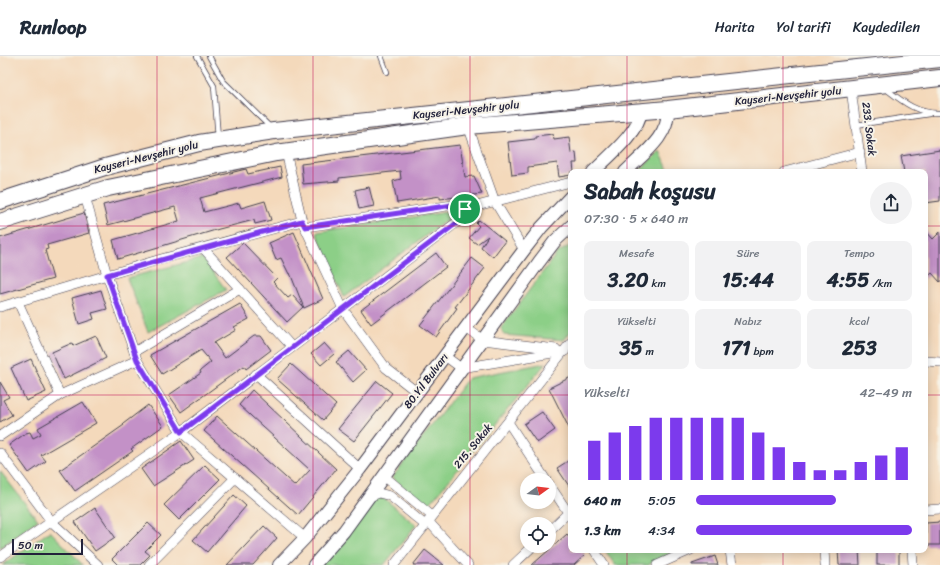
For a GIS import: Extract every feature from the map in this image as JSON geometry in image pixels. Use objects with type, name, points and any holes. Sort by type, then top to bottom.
[{"type":"highway","name":"Kayseri-Nevşehir yolu","points":[[0,201],[104,167],[218,140],[274,131],[940,59]]},
{"type":"highway","name":"Kayseri-Nevşehir yolu","points":[[0,222],[108,188],[286,152],[468,126],[668,109],[940,78]]},
{"type":"highway","points":[[667,89],[668,109]]},
{"type":"highway","points":[[640,92],[641,111]]},
{"type":"street","name":"233. Sokak","points":[[852,89],[862,169]]},
{"type":"street","points":[[627,169],[665,129],[668,118],[668,109]]},
{"type":"street","points":[[596,169],[634,128],[640,117],[641,111]]},
{"type":"street","points":[[468,126],[495,202],[524,250]]},
{"type":"street","points":[[286,152],[304,224],[342,309],[386,368],[418,392]]},
{"type":"street","points":[[795,169],[860,152]]},
{"type":"street","points":[[0,307],[203,248],[304,224],[453,205],[465,209],[568,183]]},
{"type":"street","points":[[85,196],[107,275],[135,356],[181,432],[305,538]]},
{"type":"street","name":"80.Yıl Bulvarı","points":[[280,565],[305,538],[360,469],[524,250],[541,228],[568,199]]},
{"type":"street","points":[[0,557],[181,432],[458,222],[465,209]]},
{"type":"street","name":"80.Yıl Bulvarı","points":[[314,565],[344,531],[461,368],[547,252],[568,229]]},
{"type":"street","points":[[203,248],[292,347]]},
{"type":"street","points":[[0,436],[60,395],[135,356],[240,289]]},
{"type":"street","points":[[18,302],[60,395]]},
{"type":"street","points":[[466,328],[483,340],[568,351]]},
{"type":"street","points":[[445,356],[461,368],[568,351]]},
{"type":"street","name":"215. Sokak","points":[[394,565],[508,422],[568,351]]},
{"type":"street","points":[[928,361],[940,362]]},
{"type":"street","points":[[256,374],[360,469]]},
{"type":"street","points":[[508,422],[541,473]]},
{"type":"street","points":[[0,453],[51,521],[98,565]]},
{"type":"street","points":[[384,476],[468,565]]},
{"type":"street","points":[[149,565],[235,478]]},
{"type":"street","points":[[369,497],[378,493],[390,496],[428,521]]},
{"type":"street","points":[[556,494],[568,510]]},
{"type":"street","points":[[928,510],[940,509]]},
{"type":"street","points":[[556,525],[568,515]]},
{"type":"street","points":[[513,565],[526,553]]},
{"type":"street","points":[[596,553],[604,565]]},
{"type":"street","points":[[657,565],[684,553]]},
{"type":"street","points":[[730,553],[732,565]]},
{"type":"street","points":[[824,553],[825,565]]},
{"type":"street","points":[[912,553],[913,565]]},
{"type":"lane","points":[[197,56],[214,86],[218,140]]},
{"type":"lane","points":[[210,56],[223,81],[274,131]]},
{"type":"lane","points":[[381,56],[387,72]]},
{"type":"lane","points":[[882,85],[908,106],[929,114]]},
{"type":"lane","points":[[856,125],[940,113]]},
{"type":"green space","points":[[660,151],[668,169],[641,169]]},
{"type":"green space","points":[[447,212],[449,214],[448,219],[344,297],[316,232]]},
{"type":"green space","points":[[568,247],[568,335],[564,340],[504,335],[501,328],[557,253]]},
{"type":"green space","points":[[203,258],[226,290],[148,332],[127,278]]},
{"type":"green space","points":[[546,363],[427,507],[392,478],[468,378]]},
{"type":"green space","points":[[0,471],[38,520],[0,548]]},
{"type":"green space","points":[[376,497],[385,499],[416,525],[384,565],[318,565]]},
{"type":"green space","points":[[50,531],[83,565],[3,565]]},
{"type":"green space","points":[[607,553],[671,553],[648,565],[615,565]]},
{"type":"building","points":[[553,134],[554,139],[569,137],[571,153],[576,152],[577,163],[573,163],[574,169],[568,169],[568,176],[559,177],[557,163],[528,167],[528,173],[512,175],[508,142],[535,139],[535,136]]},
{"type":"building","points":[[460,145],[465,177],[474,176],[482,194],[440,199],[440,196],[397,203],[393,181],[401,179],[400,171],[339,178],[339,181],[303,184],[301,164]]},
{"type":"building","points":[[940,150],[940,201],[928,203],[928,169],[903,169],[901,156]]},
{"type":"building","points":[[280,167],[282,177],[200,198],[204,212],[239,203],[241,208],[265,201],[271,220],[255,224],[254,220],[118,259],[113,240],[179,221],[175,207],[108,225],[103,205],[246,169],[248,174]]},
{"type":"building","points":[[369,187],[374,206],[359,209],[355,190]]},
{"type":"building","points":[[84,213],[89,233],[47,245],[48,249],[45,250],[53,279],[0,294],[0,238]]},
{"type":"building","points":[[479,220],[505,241],[493,257],[481,247],[488,236],[477,244],[469,238],[479,226],[476,223]]},
{"type":"building","points":[[294,232],[323,299],[304,308],[290,273],[289,274],[281,258],[276,260],[269,243]]},
{"type":"building","points":[[940,232],[940,282],[932,273],[928,276],[928,233],[933,239]]},
{"type":"building","points":[[243,243],[277,278],[273,282],[288,298],[292,295],[303,307],[287,322],[227,257]]},
{"type":"building","points":[[436,253],[446,267],[371,324],[361,310]]},
{"type":"building","points":[[472,258],[485,268],[455,307],[457,308],[436,337],[420,325]]},
{"type":"building","points":[[101,290],[107,309],[92,313],[94,319],[79,324],[72,298]]},
{"type":"building","points":[[240,304],[249,319],[234,327],[236,330],[214,343],[225,358],[254,336],[261,336],[271,350],[246,369],[244,366],[181,412],[169,395],[201,373],[200,371],[211,362],[201,350],[162,374],[150,355]]},
{"type":"building","points":[[96,336],[106,358],[64,379],[52,352],[72,343],[73,346]]},
{"type":"building","points":[[324,343],[334,354],[321,365],[311,354]]},
{"type":"building","points":[[349,351],[366,370],[353,382],[336,362]]},
{"type":"building","points":[[31,359],[46,392],[26,401],[11,368]]},
{"type":"building","points":[[291,364],[336,405],[323,420],[277,379]]},
{"type":"building","points":[[568,378],[568,426],[549,388]]},
{"type":"building","points":[[377,381],[392,393],[354,441],[338,429]]},
{"type":"building","points":[[0,382],[9,397],[3,400],[12,415],[0,422]]},
{"type":"building","points":[[252,390],[336,469],[298,515],[204,431],[217,416],[295,486],[310,470],[239,405]]},
{"type":"building","points":[[83,402],[96,423],[41,455],[46,461],[29,473],[9,445],[26,433],[30,432],[33,438],[41,434],[38,428]]},
{"type":"building","points":[[148,405],[163,426],[131,449],[133,451],[75,491],[60,470],[124,425],[123,424]]},
{"type":"building","points":[[542,412],[555,430],[537,443],[524,424]]},
{"type":"building","points":[[181,441],[194,460],[153,486],[141,469]]},
{"type":"building","points":[[568,461],[568,484],[557,468]]},
{"type":"building","points":[[205,465],[220,479],[179,520],[164,505]]},
{"type":"building","points":[[234,495],[246,506],[207,552],[193,540]]},
{"type":"building","points":[[95,508],[115,537],[95,551],[75,522]]},
{"type":"building","points":[[940,522],[940,545],[928,545],[928,523]]},
{"type":"building","points":[[148,523],[161,535],[145,551],[150,555],[140,565],[118,565],[112,559]]},
{"type":"building","points":[[264,526],[277,538],[253,565],[227,565]]},
{"type":"building","points":[[567,534],[568,553],[583,553],[585,555],[574,565],[532,565],[546,553],[556,553],[556,544]]},
{"type":"building","points":[[425,550],[444,565],[413,565]]},
{"type":"building","points":[[838,553],[859,553],[860,565],[839,565]]},
{"type":"building","points":[[877,553],[899,553],[899,565],[877,565]]},
{"type":"building","points":[[715,556],[718,565],[692,565],[692,564]]},
{"type":"route","points":[[453,205],[465,209],[458,222],[181,432],[137,360],[107,275],[302,221],[305,227],[453,205]]}]
